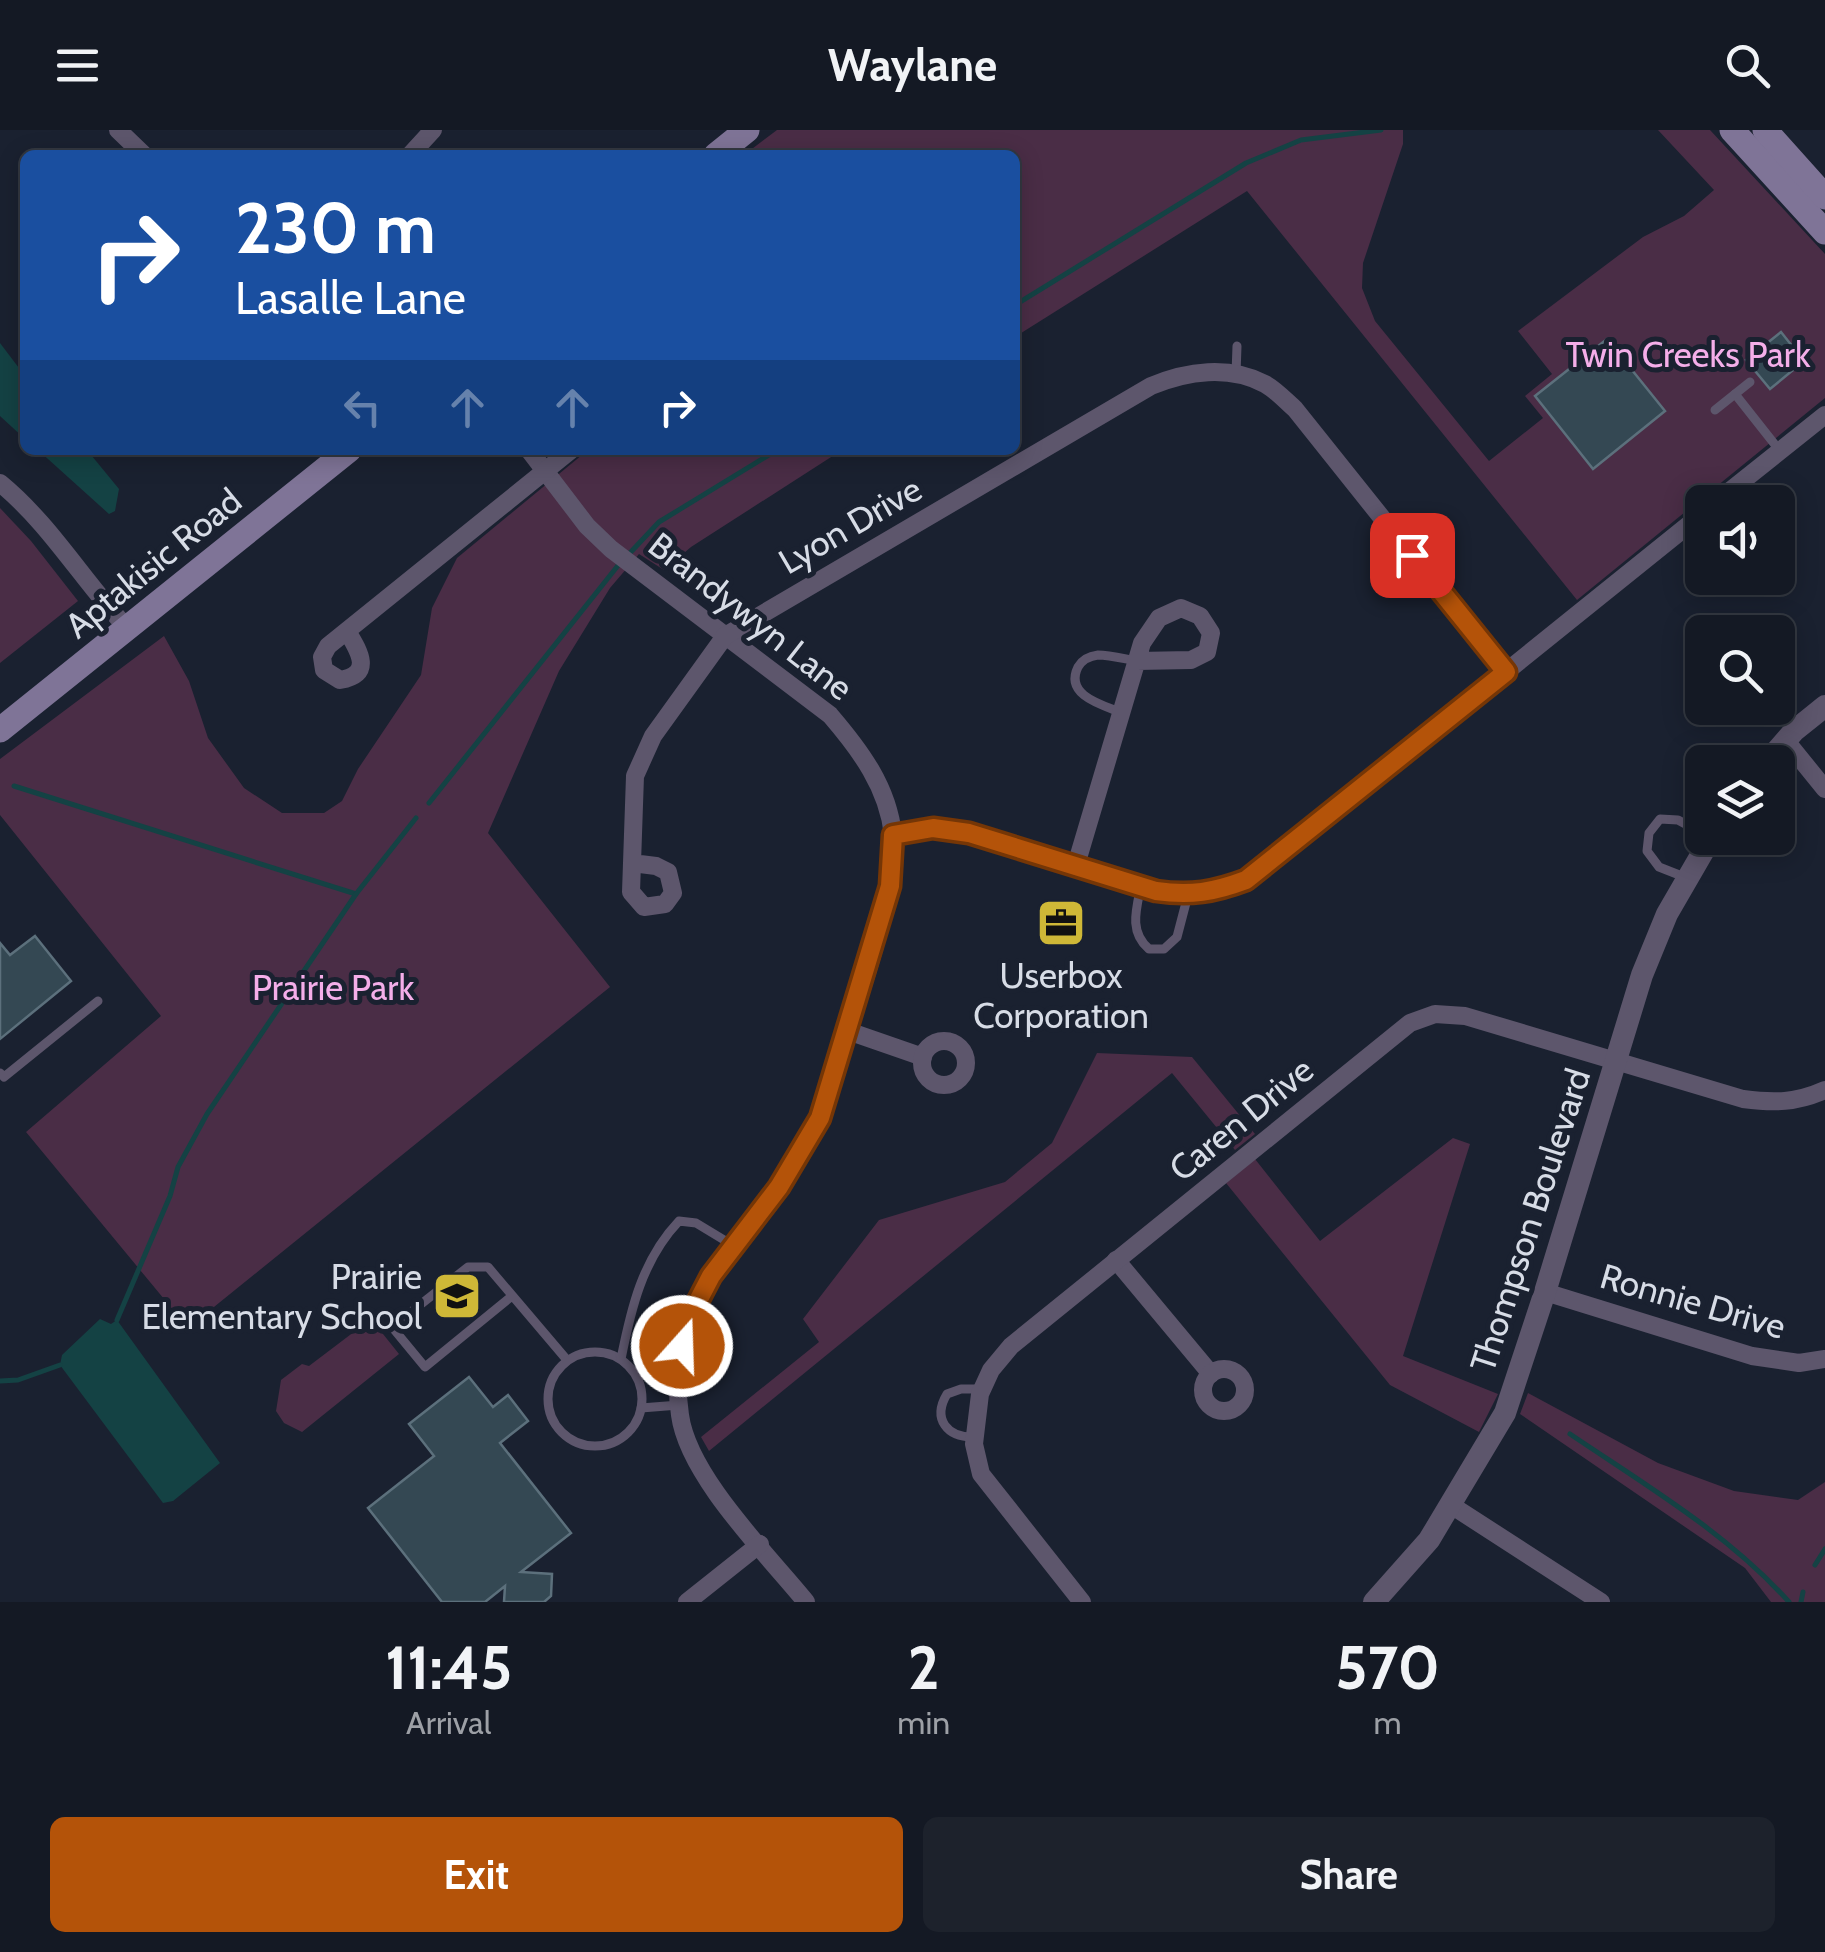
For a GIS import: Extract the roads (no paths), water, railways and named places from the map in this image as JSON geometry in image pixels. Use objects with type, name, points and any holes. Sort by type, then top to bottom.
[{"type":"main road","points":[[722,150],[747,130]]},
{"type":"main road","points":[[1732,130],[1825,232]]},
{"type":"main road","points":[[1765,130],[1825,197]]},
{"type":"main road","name":"Aptakisic Road","points":[[0,730],[343,455]]},
{"type":"street","points":[[118,130],[139,150]]},
{"type":"street","points":[[415,150],[433,130]]},
{"type":"street","name":"Lyon Drive","points":[[725,636],[1151,386],[1179,375],[1236,374],[1267,384],[1295,409],[1506,672]]},
{"type":"street","points":[[1737,485],[1825,415]]},
{"type":"street","name":"Brandywyn Lane","points":[[532,455],[587,526],[611,549],[830,716],[858,748],[882,789],[893,835],[890,886],[820,1118],[779,1187],[711,1276],[686,1324],[678,1368],[680,1417],[700,1471],[806,1602]]},
{"type":"street","points":[[346,632],[565,455]]},
{"type":"street","points":[[0,483],[42,522],[95,594],[126,628]]},
{"type":"street","points":[[893,835],[933,828],[969,833],[1140,886],[1188,895],[1214,892],[1246,880],[1685,528]]},
{"type":"street","points":[[632,863],[635,776],[643,755],[725,636]]},
{"type":"street","points":[[1076,865],[1137,661]]},
{"type":"street","points":[[1782,745],[1825,706]]},
{"type":"street","points":[[1786,740],[1825,789]]},
{"type":"street","name":"Thompson Boulevard","points":[[1374,1602],[1429,1540],[1505,1413],[1546,1292],[1642,975],[1667,914],[1701,855]]},
{"type":"street","name":"Caren Drive","points":[[1082,1602],[980,1474],[975,1437],[982,1389],[991,1370],[1011,1346],[1410,1023],[1436,1014],[1465,1016],[1744,1100],[1776,1104],[1825,1090]]},
{"type":"street","points":[[848,1030],[923,1056]]},
{"type":"street","points":[[1116,1260],[1211,1374]]},
{"type":"street","name":"Ronnie Drive","points":[[1546,1292],[1752,1356],[1799,1363],[1825,1360]]},
{"type":"street","points":[[1451,1505],[1600,1602]]},
{"type":"street","points":[[687,1602],[760,1544]]},
{"type":"lane","points":[[1236,374],[1237,346]]},
{"type":"lane","points":[[1716,410],[1750,382]]},
{"type":"lane","points":[[1735,394],[1780,451]]},
{"type":"lane","points":[[1120,712],[1082,695],[1076,672],[1094,656],[1137,661]]},
{"type":"lane","points":[[1685,824],[1660,819],[1649,833],[1647,851],[1659,866],[1687,878]]},
{"type":"lane","points":[[1140,886],[1135,919],[1138,940],[1149,949],[1164,949],[1178,937],[1188,895]]},
{"type":"lane","points":[[0,1073],[4,1078],[98,1001]]},
{"type":"lane","points":[[621,1359],[635,1292],[667,1234],[679,1222],[696,1223],[734,1246]]},
{"type":"lane","points":[[512,1296],[425,1367],[392,1327],[468,1267],[488,1267],[567,1360]]},
{"type":"lane","points":[[594,1351],[621,1359],[636,1374],[640,1385],[642,1408],[636,1422],[613,1443],[583,1445],[569,1439],[550,1416],[549,1385],[567,1360],[594,1351]]},
{"type":"lane","points":[[636,1374],[678,1368]]},
{"type":"lane","points":[[975,1437],[961,1438],[950,1433],[940,1421],[940,1406],[946,1394],[982,1389]]},
{"type":"lane","points":[[642,1408],[679,1405]]},
{"type":"waterway","points":[[1020,302],[1246,163],[1301,140],[1381,130]]},
{"type":"waterway","points":[[628,555],[659,522],[769,455]]},
{"type":"waterway","points":[[429,803],[620,563]]},
{"type":"waterway","points":[[14,786],[356,894]]},
{"type":"waterway","points":[[117,1320],[170,1196],[178,1167],[207,1114],[356,894],[416,818]]},
{"type":"waterway","points":[[0,1381],[18,1380],[60,1365]]},
{"type":"waterway","points":[[1570,1434],[1713,1532],[1789,1602]]},
{"type":"waterway","points":[[1815,1565],[1825,1549]]},
{"type":"waterway","points":[[1801,1602],[1803,1592]]},
{"type":"place","name":"Userbox Corporation","points":[[1061,923]]},
{"type":"place","name":"Prairie Elementary School","points":[[457,1296]]},
{"type":"park label","name":"Twin Creeks Park","points":[[1688,354]]},
{"type":"park label","name":"Prairie Park","points":[[333,987]]}]
